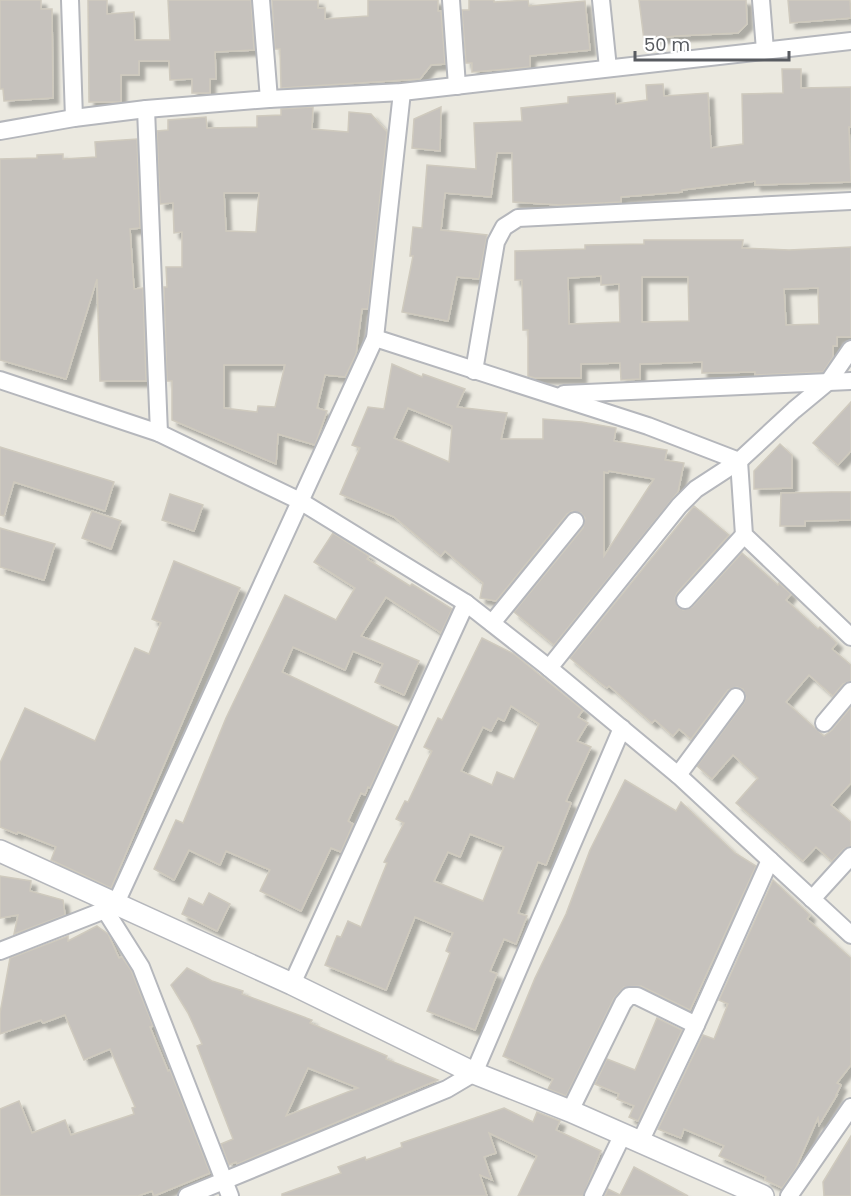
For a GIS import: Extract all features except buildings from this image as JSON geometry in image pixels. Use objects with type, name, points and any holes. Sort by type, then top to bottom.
[{"type":"street","points":[[70,0],[74,118]]},
{"type":"street","points":[[261,0],[269,99]]},
{"type":"street","points":[[451,0],[457,86]]},
{"type":"street","points":[[601,0],[608,68]]},
{"type":"street","points":[[761,0],[765,50]]},
{"type":"street","points":[[0,131],[74,118],[146,109],[269,99],[402,92],[851,41]]},
{"type":"street","points":[[0,951],[111,906],[375,338],[402,92]]},
{"type":"street","points":[[146,109],[159,433]]},
{"type":"street","points":[[474,371],[496,242],[504,227],[518,218],[851,201]]},
{"type":"street","points":[[375,338],[648,426],[738,461]]},
{"type":"street","points":[[549,668],[679,506],[696,489],[738,461],[829,381],[851,349]]},
{"type":"street","points":[[0,380],[159,433],[300,501],[466,603],[549,668],[678,775],[851,935]]},
{"type":"street","points":[[553,394],[851,381]]},
{"type":"street","points":[[738,461],[744,535],[851,637]]},
{"type":"street","points":[[492,623],[575,521]]},
{"type":"street","points":[[685,600],[744,535]]},
{"type":"street","points":[[292,984],[466,603]]},
{"type":"street","points":[[824,723],[851,691]]},
{"type":"street","points":[[678,775],[736,698]]},
{"type":"street","points":[[187,1196],[227,1188],[447,1089],[474,1073],[622,728]]},
{"type":"street","points":[[0,851],[111,906],[292,984],[474,1073],[570,1111],[763,1196]]},
{"type":"street","points":[[812,899],[851,856]]},
{"type":"street","points":[[592,1196],[631,1138],[696,1025],[770,860]]},
{"type":"street","points":[[111,906],[141,967],[227,1188]]},
{"type":"street","points":[[570,1111],[623,1003],[630,996],[637,996],[696,1025]]},
{"type":"street","points":[[789,1196],[851,1107]]}]
